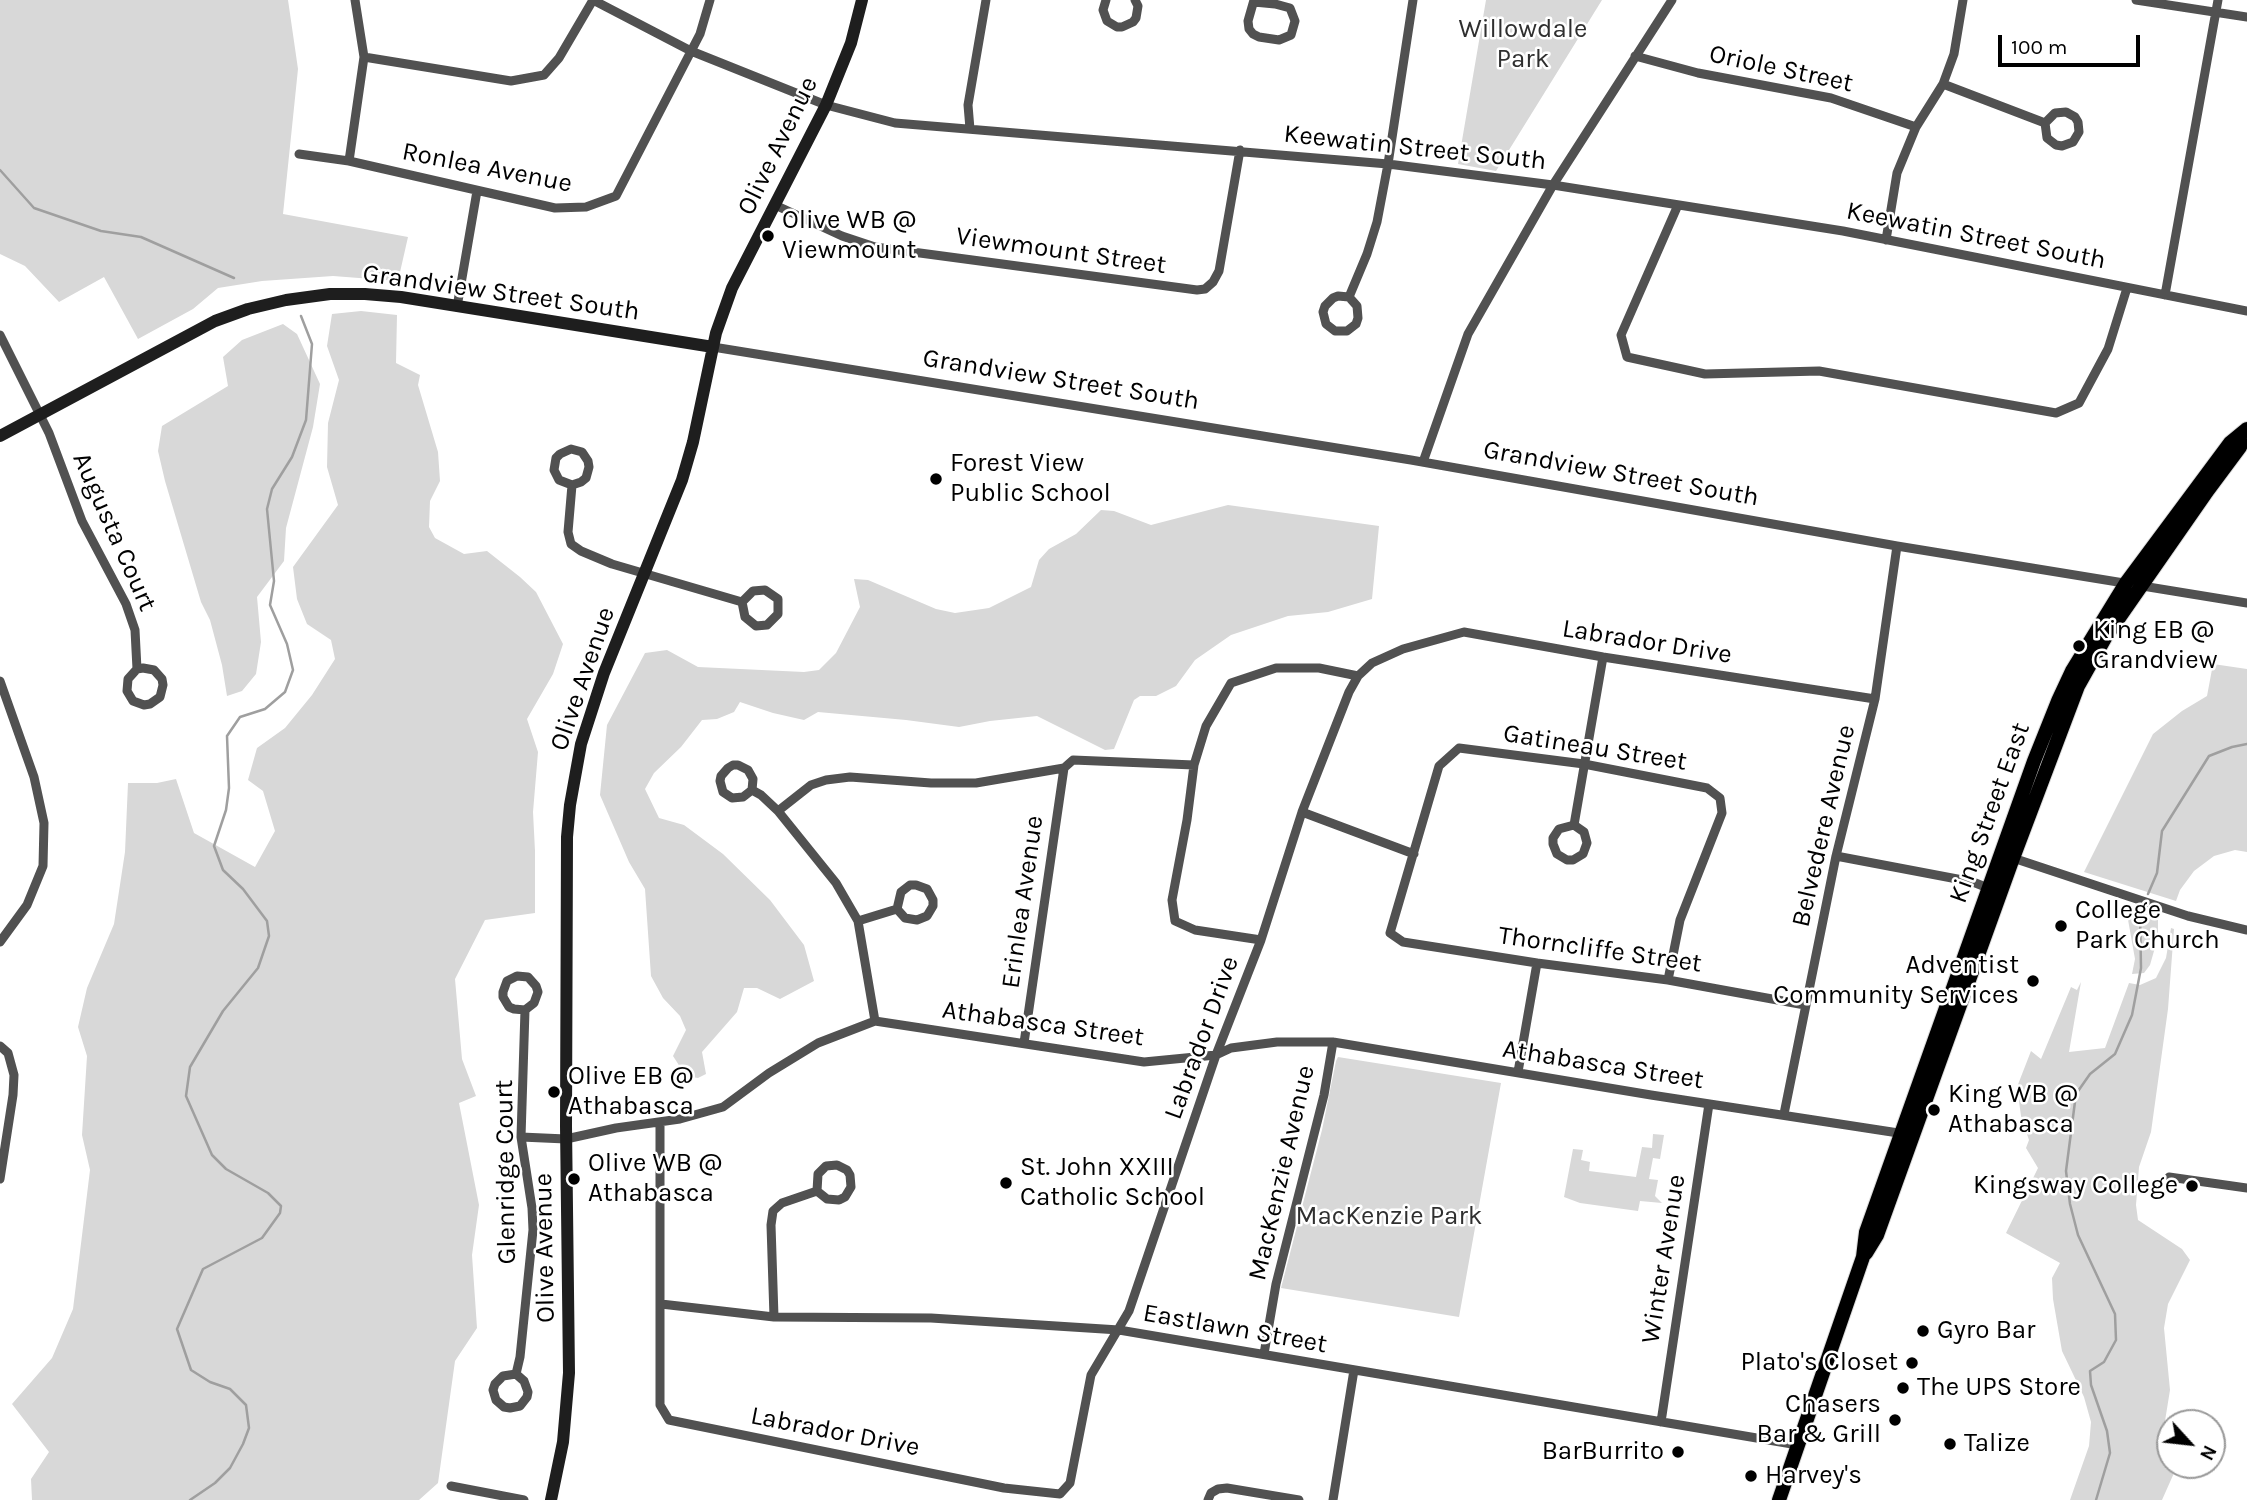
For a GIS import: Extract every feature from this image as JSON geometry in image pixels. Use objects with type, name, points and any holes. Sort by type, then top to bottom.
[{"type":"main road","name":"Olive Avenue","points":[[551,1500],[563,1442],[569,1373],[567,864],[570,805],[581,744],[592,706],[672,508],[685,467],[721,317],[732,288],[826,105],[850,43],[862,0]]},
{"type":"main road","name":"Grandview Street South","points":[[0,436],[175,340],[215,321],[248,309],[286,300],[330,294],[401,297],[713,347]]},
{"type":"main road","name":"King Street East","points":[[1779,1500],[1863,1257],[1877,1236],[1908,1134],[2007,856],[2078,686],[2133,584],[2230,443],[2247,430]]},
{"type":"street","points":[[349,160],[364,57],[355,0]]},
{"type":"street","points":[[364,57],[512,80],[544,75],[559,58],[593,0]]},
{"type":"street","name":"Keewatin Street South","points":[[593,0],[691,51],[826,105],[895,123],[1240,150],[1388,164],[1553,185],[1886,240],[2247,311]]},
{"type":"street","name":"Ronlea Avenue","points":[[299,154],[349,160],[555,208],[586,207],[616,196],[700,34],[710,0]]},
{"type":"street","points":[[970,129],[968,105],[986,0]]},
{"type":"street","points":[[1105,0],[1103,10],[1107,21],[1116,27],[1122,27],[1136,18],[1138,6],[1135,0]]},
{"type":"street","points":[[1349,298],[1377,222],[1413,0]]},
{"type":"street","points":[[1423,462],[1468,334],[1553,185],[1672,0]]},
{"type":"street","points":[[1886,240],[1897,173],[1916,127],[1943,84],[1954,54],[1964,0]]},
{"type":"street","points":[[2136,0],[2247,17]]},
{"type":"street","points":[[2165,295],[2218,0]]},
{"type":"street","points":[[1254,1],[1290,8],[1295,21],[1291,35],[1279,40],[1253,34],[1248,21],[1254,1]]},
{"type":"street","name":"Oriole Street","points":[[1635,56],[1698,73],[1831,98],[1916,127]]},
{"type":"street","points":[[1943,84],[2045,123]]},
{"type":"street","name":"Viewmount Street","points":[[775,205],[842,236],[875,247],[1197,290],[1205,289],[1219,271],[1240,150]]},
{"type":"street","points":[[457,307],[477,191]]},
{"type":"street","points":[[1678,205],[1620,335],[1627,357],[1705,374],[1819,371],[2056,413],[2079,403],[2108,349],[2127,288]]},
{"type":"street","points":[[1338,296],[1349,298],[1357,306],[1356,324],[1347,331],[1335,331],[1326,324],[1323,312],[1325,306],[1338,296]]},
{"type":"street","name":"Augusta Court","points":[[0,335],[49,433],[82,521],[126,604],[135,630],[137,669],[128,679],[129,696],[138,704],[150,704],[160,697],[162,679],[154,670],[137,669]]},
{"type":"street","name":"Grandview Street South","points":[[713,347],[1423,462],[1897,546],[2247,603]]},
{"type":"street","points":[[570,449],[582,452],[589,461],[586,478],[572,485],[559,480],[554,470],[556,458],[570,449]]},
{"type":"street","points":[[572,485],[568,532],[571,544],[581,551],[612,564],[742,603]]},
{"type":"street","name":"Belvedere Avenue","points":[[1784,1114],[1836,856],[1875,699],[1897,546]]},
{"type":"street","points":[[765,590],[778,600],[778,614],[767,625],[756,626],[745,617],[742,603],[753,591],[765,590]]},
{"type":"street","name":"Labrador Drive","points":[[660,1122],[660,1405],[669,1420],[1004,1488],[1060,1494],[1070,1483],[1091,1375],[1129,1311],[1216,1055],[1261,940],[1302,812],[1357,676],[1372,663],[1403,649],[1464,632],[1603,657],[1875,699]]},
{"type":"street","points":[[1574,825],[1603,657]]},
{"type":"street","points":[[1261,940],[1195,930],[1175,921],[1172,900],[1194,765],[1206,726],[1231,683],[1276,668],[1319,668],[1357,676]]},
{"type":"street","points":[[0,681],[3,702],[34,777],[44,823],[43,866],[27,905],[0,942]]},
{"type":"street","name":"Gatineau Street","points":[[1414,854],[1439,766],[1460,748],[1584,764],[1707,788],[1720,799],[1722,813],[1680,920],[1668,980]]},
{"type":"street","points":[[778,811],[811,785],[850,777],[931,783],[976,783],[1064,768],[1073,760],[1194,765]]},
{"type":"street","name":"Erinlea Avenue","points":[[1024,1043],[1064,768]]},
{"type":"street","points":[[752,790],[778,811],[836,883],[858,921],[875,1021]]},
{"type":"street","points":[[1302,812],[1414,854]]},
{"type":"street","name":"Thorncliffe Street","points":[[1414,854],[1390,933],[1404,942],[1668,980],[1805,1005]]},
{"type":"street","points":[[1836,856],[1973,882],[1995,891]]},
{"type":"street","points":[[2007,856],[2188,916],[2247,930]]},
{"type":"street","points":[[911,885],[927,889],[933,900],[927,916],[916,920],[905,918],[897,909],[901,892],[911,885]]},
{"type":"street","points":[[858,921],[897,909]]},
{"type":"street","points":[[1518,1073],[1537,963]]},
{"type":"street","name":"Glenridge Court","points":[[516,1374],[533,1230],[520,1137],[525,1010]]},
{"type":"street","name":"Athabasca Street","points":[[520,1137],[566,1139],[616,1128],[680,1119],[723,1107],[769,1073],[818,1043],[875,1021],[1144,1062],[1216,1055],[1231,1048],[1277,1042],[1333,1042],[1908,1134]]},
{"type":"street","name":"MacKenzie Avenue","points":[[1264,1354],[1276,1284],[1324,1096],[1333,1042]]},
{"type":"street","points":[[0,1046],[8,1053],[14,1075],[0,1179]]},
{"type":"street","name":"Winter Avenue","points":[[1661,1422],[1709,1104]]},
{"type":"street","points":[[832,1164],[843,1167],[850,1175],[852,1187],[845,1197],[827,1199],[817,1191],[818,1174],[826,1166],[832,1164]]},
{"type":"street","points":[[2169,1177],[2247,1188]]},
{"type":"street","points":[[774,1317],[771,1225],[774,1211],[782,1203],[817,1191]]},
{"type":"street","name":"Eastlawn Street","points":[[661,1304],[774,1317],[931,1318],[1119,1330],[1798,1445]]},
{"type":"street","points":[[1333,1500],[1354,1370]]},
{"type":"street","points":[[451,1486],[524,1500]]},
{"type":"street","points":[[1208,1500],[1211,1493],[1227,1488],[1299,1500]]},
{"type":"green space","points":[[0,0],[288,0],[298,69],[283,214],[408,237],[398,281],[333,276],[262,281],[218,288],[193,309],[138,339],[104,277],[59,302],[25,266],[0,254]]},
{"type":"green space","name":"Willowdale Park","points":[[1486,0],[1602,0],[1496,171],[1458,164]]},
{"type":"green space","points":[[361,311],[397,315],[396,363],[420,375],[418,385],[438,452],[440,481],[430,501],[429,527],[435,538],[464,554],[487,551],[520,577],[536,592],[563,644],[553,674],[527,719],[538,752],[533,812],[535,913],[485,920],[455,979],[462,1059],[476,1096],[459,1103],[479,1205],[472,1255],[477,1328],[455,1361],[438,1483],[419,1500],[32,1500],[31,1479],[49,1452],[12,1404],[52,1358],[73,1309],[90,1170],[82,1135],[87,1056],[78,1027],[87,988],[114,924],[125,852],[128,783],[157,783],[176,779],[194,833],[255,867],[275,831],[263,791],[248,780],[257,748],[285,728],[312,695],[335,659],[331,640],[307,624],[297,599],[293,567],[338,505],[327,467],[328,423],[339,380],[327,346],[332,314]]},
{"type":"green space","points":[[283,324],[297,334],[320,384],[313,427],[286,528],[284,561],[257,597],[261,642],[256,674],[242,691],[227,696],[210,620],[201,602],[158,451],[162,426],[228,386],[223,357],[242,340]]},
{"type":"green space","points":[[1228,505],[1379,526],[1372,599],[1328,612],[1288,616],[1231,635],[1195,660],[1176,686],[1156,696],[1140,696],[1134,700],[1114,749],[1105,750],[1037,716],[959,727],[818,712],[804,720],[740,702],[734,712],[717,719],[702,720],[681,747],[654,773],[645,789],[659,818],[684,825],[723,854],[770,900],[804,945],[814,981],[780,999],[757,988],[744,988],[737,1012],[702,1052],[706,1074],[698,1078],[686,1076],[673,1056],[686,1030],[680,1016],[663,998],[651,976],[645,889],[629,862],[600,795],[607,725],[645,653],[667,650],[698,667],[804,672],[819,670],[836,653],[860,607],[854,579],[868,580],[936,609],[955,613],[989,608],[1031,587],[1039,560],[1049,549],[1076,534],[1101,510],[1114,511],[1151,525]]},
{"type":"green space","points":[[2213,664],[2247,669],[2247,852],[2235,850],[2214,856],[2194,871],[2180,890],[2176,901],[2084,872],[2153,734],[2182,711],[2207,696]]},
{"type":"green space","points":[[2131,909],[2158,918],[2158,937],[2150,965],[2144,973],[2132,974],[2135,959],[2127,914]]},
{"type":"green space","points":[[2171,928],[2174,929],[2168,1009],[2151,1132],[2139,1167],[2136,1205],[2138,1220],[2182,1249],[2190,1260],[2168,1304],[2164,1328],[2170,1390],[2167,1409],[2156,1409],[2156,1479],[2171,1479],[2162,1500],[2070,1500],[2089,1446],[2091,1422],[2084,1397],[2062,1351],[2052,1278],[2060,1263],[2006,1233],[2038,1168],[2026,1148],[2029,1140],[2021,1116],[2017,1087],[2031,1051],[2041,1059],[2071,987],[2077,990],[2081,982],[2069,1052],[2105,1048],[2129,983],[2140,985],[2156,978],[2166,958]]},
{"type":"green space","name":"MacKenzie Park","points":[[1338,1057],[1501,1083],[1459,1317],[1281,1288]]},
{"type":"green space","points":[[1653,1134],[1664,1135],[1660,1159],[1653,1158],[1649,1179],[1658,1180],[1655,1196],[1662,1203],[1640,1201],[1638,1211],[1580,1203],[1564,1197],[1573,1149],[1583,1150],[1581,1160],[1590,1162],[1589,1171],[1636,1177],[1642,1147],[1652,1148]]},
{"type":"waterway","points":[[0,170],[34,208],[101,231],[141,237],[234,278]]},
{"type":"waterway","points":[[190,1500],[215,1483],[230,1468],[249,1428],[246,1405],[230,1389],[210,1382],[191,1370],[177,1329],[203,1269],[262,1238],[280,1213],[281,1206],[268,1193],[226,1169],[212,1155],[186,1096],[190,1067],[223,1011],[258,968],[269,936],[267,921],[243,889],[223,870],[214,846],[226,810],[229,788],[227,736],[240,717],[265,709],[285,692],[293,670],[287,644],[270,605],[274,581],[267,509],[272,489],[292,457],[306,420],[312,344],[301,316]]},
{"type":"waterway","points":[[2148,894],[2157,873],[2162,831],[2209,756],[2247,744]]},
{"type":"waterway","points":[[2096,1500],[2110,1453],[2107,1431],[2091,1385],[2090,1371],[2104,1362],[2116,1340],[2115,1314],[2078,1235],[2070,1204],[2066,1171],[2076,1094],[2090,1074],[2115,1054],[2132,1015],[2141,968],[2140,912]]},
{"type":"place","name":"Olive WB @ Viewmount","points":[[768,236]]},
{"type":"place","name":"Forest View Public School","points":[[936,479]]},
{"type":"place","name":"King EB @ Grandview","points":[[2079,646]]},
{"type":"place","name":"College Park Church","points":[[2061,926]]},
{"type":"place","name":"Adventist Community Services","points":[[2033,981]]},
{"type":"place","name":"Olive EB @ Athabasca","points":[[554,1092]]},
{"type":"place","name":"King WB @ Athabasca","points":[[1934,1110]]},
{"type":"place","name":"Olive WB @ Athabasca","points":[[574,1179]]},
{"type":"place","name":"St. John XXIII Catholic School","points":[[1006,1183]]},
{"type":"place","name":"Kingsway College","points":[[2192,1186]]},
{"type":"place","name":"Gyro Bar","points":[[1923,1331]]},
{"type":"place","name":"Plato's Closet","points":[[1912,1363]]},
{"type":"place","name":"The UPS Store","points":[[1903,1388]]},
{"type":"place","name":"Chasers Bar & Grill","points":[[1895,1420]]},
{"type":"place","name":"Talize","points":[[1950,1444]]},
{"type":"place","name":"BarBurrito","points":[[1678,1452]]},
{"type":"place","name":"Harvey's","points":[[1751,1476]]}]
